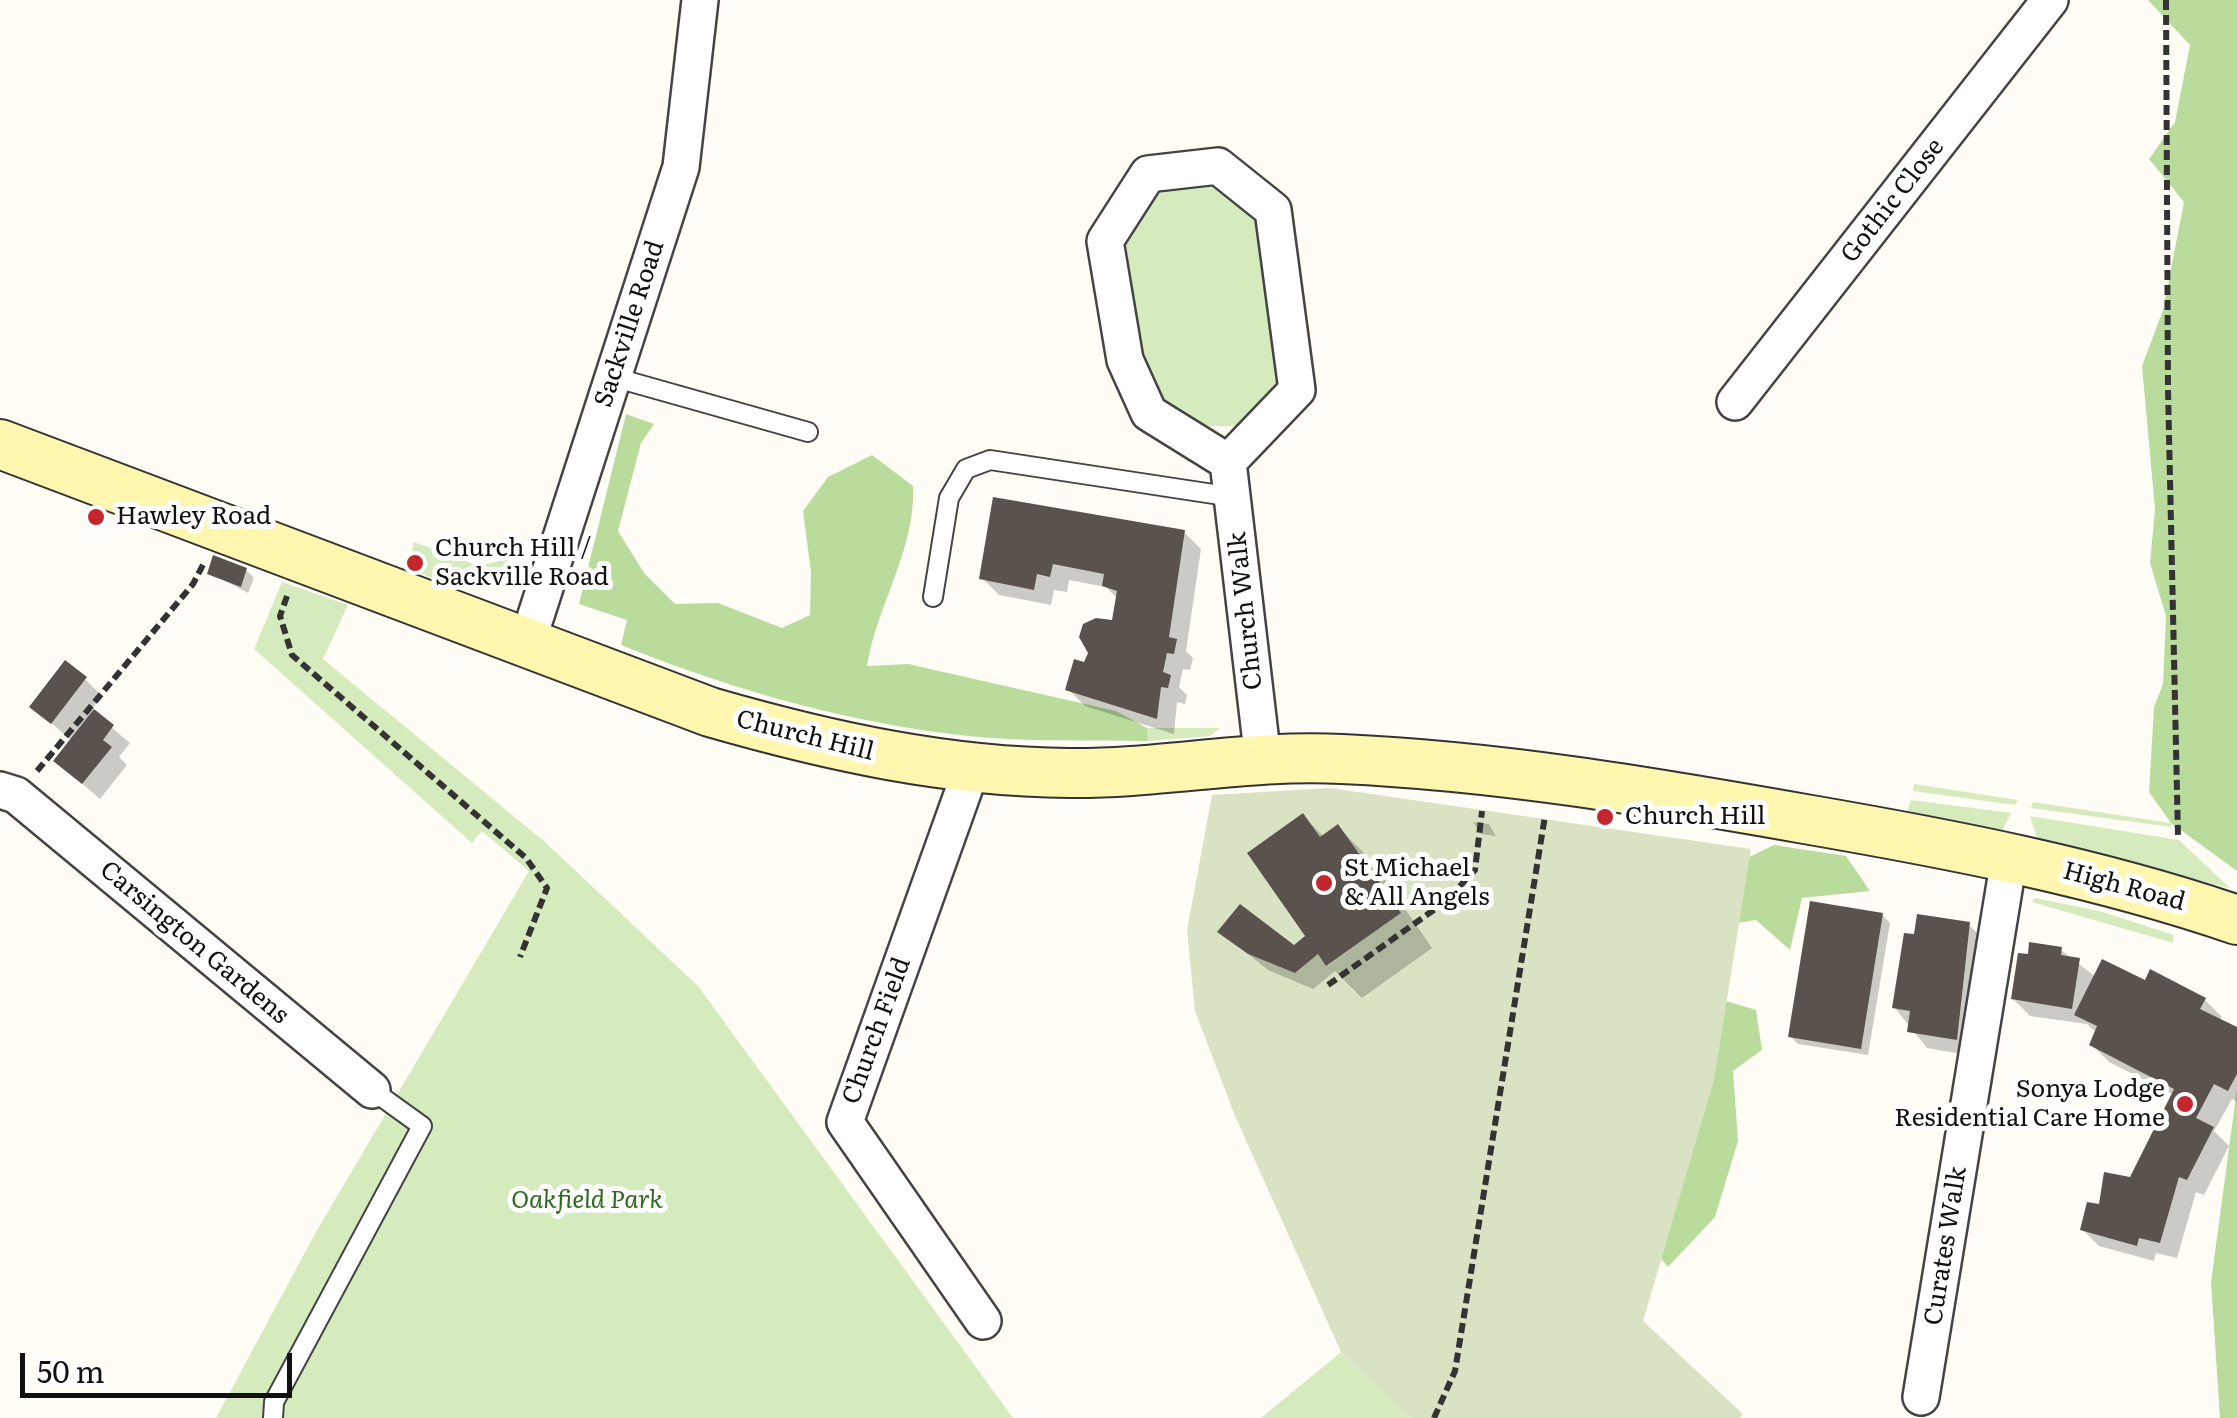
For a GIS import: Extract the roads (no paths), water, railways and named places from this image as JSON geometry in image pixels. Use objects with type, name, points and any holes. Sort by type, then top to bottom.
[{"type":"main road","name":"Church Hill","points":[[0,444],[528,640],[710,712],[809,740],[902,760],[1071,774],[1338,758],[1489,771],[1858,828],[2009,860]]},
{"type":"main road","name":"High Road","points":[[2009,860],[2100,879],[2237,920]]},
{"type":"street","name":"Sackville Road","points":[[528,640],[681,167],[700,0]]},
{"type":"street","name":"Gothic Close","points":[[1735,402],[2050,0]]},
{"type":"street","points":[[1218,166],[1273,210],[1296,390],[1228,462],[1149,413],[1125,360],[1105,242],[1148,174],[1218,166]]},
{"type":"street","name":"Church Walk","points":[[1228,462],[1263,760]]},
{"type":"street","name":"Church Field","points":[[972,767],[845,1122],[983,1321]]},
{"type":"street","name":"Carsington Gardens","points":[[8,792],[372,1090]]},
{"type":"street","name":"Curates Walk","points":[[1921,1397],[2009,860]]},
{"type":"lane","points":[[613,377],[808,432]]},
{"type":"lane","points":[[933,597],[949,498],[966,470],[990,460],[1233,497]]},
{"type":"lane","points":[[273,1418],[274,1402],[422,1126],[372,1090]]},
{"type":"place","name":"Hawley Road","points":[[96,517]]},
{"type":"place","name":"Church Hill / Sackville Road","points":[[415,563]]},
{"type":"place","name":"Church Hill","points":[[1605,817]]},
{"type":"place","name":"St Michael & All Angels","points":[[1324,883]]},
{"type":"place","name":"Sonya Lodge Residential Care Home","points":[[2185,1104]]},
{"type":"park label","name":"Oakfield Park","points":[[587,1201]]}]
